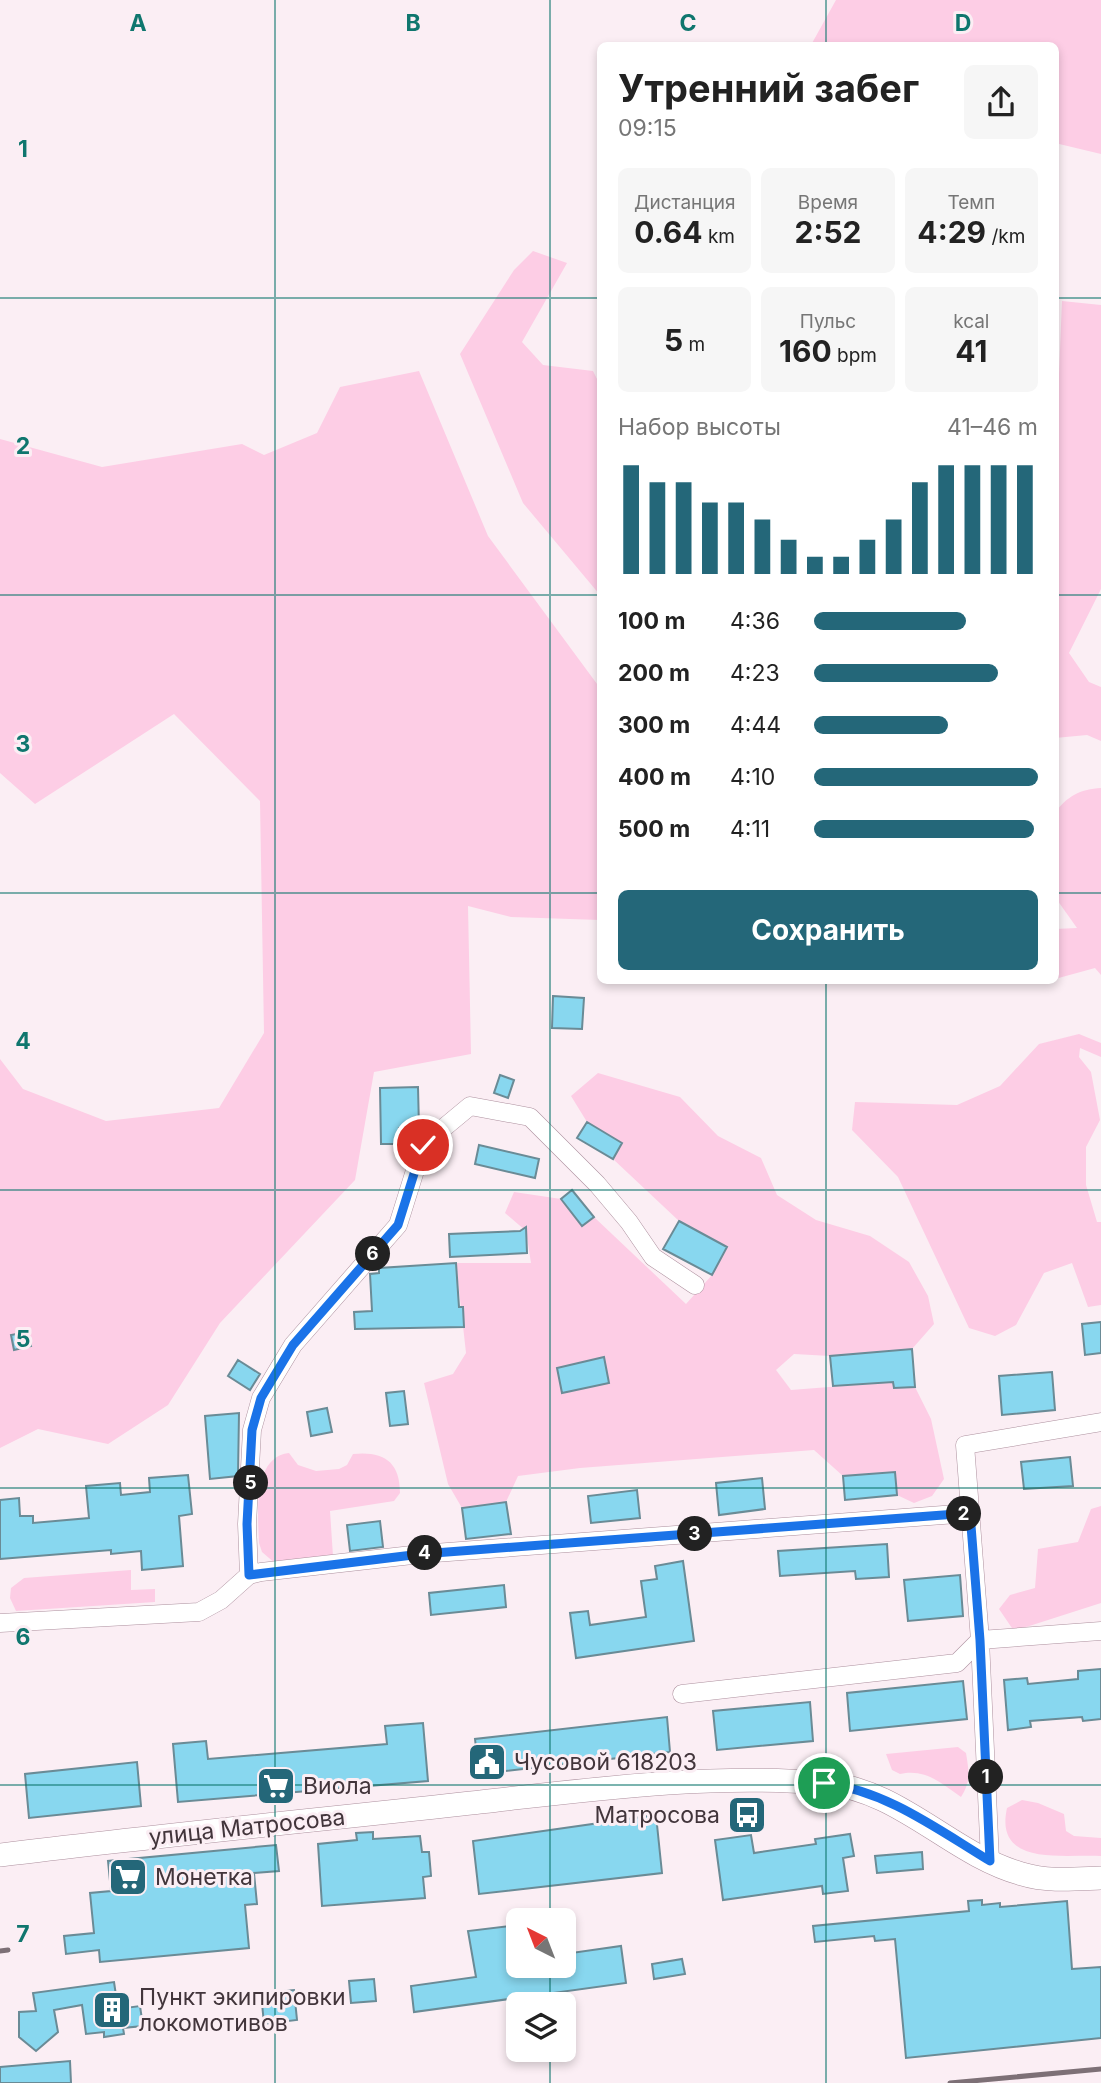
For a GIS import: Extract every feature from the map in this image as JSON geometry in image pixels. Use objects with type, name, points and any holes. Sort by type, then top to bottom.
[{"type":"street","points":[[249,1575],[247,1524],[252,1430],[261,1398],[293,1345],[398,1225],[423,1145],[470,1106],[530,1118],[597,1184],[629,1222],[653,1257],[695,1285]]},
{"type":"street","points":[[990,1861],[980,1640],[965,1445],[1101,1422]]},
{"type":"street","points":[[0,1623],[199,1612],[221,1600],[249,1575],[421,1554],[970,1513]]},
{"type":"street","points":[[682,1694],[957,1663],[980,1640],[1101,1631]]},
{"type":"street","name":"улица Матросова","points":[[0,1855],[642,1785],[780,1782],[824,1783],[866,1792],[901,1807],[990,1861],[1041,1878],[1101,1878]]},
{"type":"shaded area","points":[[836,0],[1101,0],[1101,154],[1059,144],[1059,42],[813,42]]},
{"type":"shaded area","points":[[533,251],[567,263],[522,342],[543,365],[593,371],[597,379],[597,591],[523,503],[460,354],[514,270]]},
{"type":"shaded area","points":[[1062,301],[1101,305],[1101,589],[1069,653],[1089,682],[1101,687],[1101,741],[1087,735],[1059,738],[1059,374]]},
{"type":"shaded area","points":[[419,371],[488,536],[597,684],[597,920],[511,917],[468,906],[471,1054],[374,1072],[355,1180],[220,1323],[168,1405],[108,1444],[38,1429],[0,1448],[0,1059],[23,1089],[106,1121],[219,1108],[264,1033],[260,801],[174,714],[35,804],[0,773],[0,439],[102,467],[242,444],[264,455],[317,433],[340,387]]},
{"type":"shaded area","points":[[1101,788],[1101,975],[1095,968],[1059,978],[1059,929],[1077,928],[1059,903],[1059,808],[1075,794]]},
{"type":"shaded area","points":[[1079,1034],[1101,1043],[1101,1057],[1080,1048],[1079,1057],[1091,1072],[1100,1120],[1086,1147],[1086,1185],[1097,1222],[1101,1222],[1101,1305],[1088,1307],[1072,1263],[1044,1273],[1016,1325],[995,1336],[969,1328],[898,1177],[852,1130],[855,1102],[957,1105],[1000,1086],[1039,1044]]},
{"type":"shaded area","points":[[598,1073],[680,1097],[718,1136],[761,1158],[777,1195],[816,1220],[870,1236],[909,1262],[928,1296],[934,1324],[912,1349],[830,1356],[794,1354],[776,1370],[791,1390],[893,1382],[894,1388],[915,1387],[931,1419],[944,1479],[932,1496],[914,1503],[897,1495],[895,1472],[843,1476],[814,1450],[580,1468],[518,1476],[506,1502],[462,1508],[448,1484],[424,1383],[453,1374],[466,1353],[456,1263],[531,1263],[526,1231],[505,1213],[514,1192],[561,1199],[582,1226],[594,1217],[686,1304],[712,1275],[727,1247],[679,1221],[613,1159],[622,1143],[587,1122],[571,1096]]},
{"type":"shaded area","points":[[289,1453],[298,1465],[316,1471],[339,1469],[347,1465],[353,1454],[373,1454],[388,1460],[393,1466],[397,1473],[400,1493],[394,1501],[330,1511],[333,1556],[276,1564],[262,1552],[259,1543],[258,1503],[263,1476],[269,1465],[277,1457]]},
{"type":"shaded area","points":[[1101,1506],[1101,1603],[1014,1631],[999,1609],[1010,1595],[1035,1588],[1038,1549],[1078,1542],[1091,1509]]},
{"type":"shaded area","points":[[131,1570],[131,1590],[155,1589],[155,1602],[16,1611],[10,1598],[11,1588],[24,1578]]},
{"type":"shaded area","points":[[958,1747],[966,1753],[968,1771],[968,1781],[961,1797],[925,1775],[900,1774],[892,1770],[886,1754]]},
{"type":"shaded area","points":[[1022,1800],[1038,1803],[1064,1814],[1066,1831],[1074,1836],[1101,1838],[1101,1856],[1051,1855],[1021,1849],[1011,1840],[1006,1827],[1007,1808]]},
{"type":"building","points":[[553,996],[584,998],[582,1029],[552,1028]]},
{"type":"building","points":[[500,1075],[514,1080],[508,1098],[494,1093]]},
{"type":"building","points":[[418,1087],[419,1128],[399,1128],[400,1144],[381,1144],[380,1088]]},
{"type":"building","points":[[587,1122],[622,1143],[613,1159],[577,1138]]},
{"type":"building","points":[[479,1145],[539,1159],[535,1178],[475,1164]]},
{"type":"building","points":[[572,1190],[594,1217],[582,1226],[561,1199]]},
{"type":"building","points":[[679,1221],[727,1247],[712,1275],[663,1249]]},
{"type":"building","points":[[526,1227],[527,1253],[450,1257],[449,1234],[520,1231]]},
{"type":"building","points":[[456,1263],[459,1307],[463,1307],[464,1327],[355,1329],[354,1312],[372,1311],[370,1274],[379,1273],[379,1268]]},
{"type":"building","points":[[1101,1322],[1101,1353],[1085,1355],[1082,1324]]},
{"type":"building","points":[[28,1332],[31,1346],[14,1350],[11,1335]]},
{"type":"building","points":[[912,1349],[915,1387],[894,1388],[893,1382],[833,1386],[830,1356]]},
{"type":"building","points":[[604,1357],[609,1383],[562,1393],[557,1368]]},
{"type":"building","points":[[238,1360],[260,1374],[250,1390],[228,1376]]},
{"type":"building","points":[[1052,1372],[1055,1410],[1002,1415],[999,1376]]},
{"type":"building","points":[[404,1391],[408,1424],[390,1426],[386,1393]]},
{"type":"building","points":[[327,1408],[332,1432],[311,1436],[307,1412]]},
{"type":"building","points":[[239,1413],[238,1476],[210,1479],[205,1416]]},
{"type":"building","points":[[1070,1457],[1073,1486],[1024,1489],[1021,1462]]},
{"type":"building","points":[[895,1472],[897,1495],[845,1500],[843,1476]]},
{"type":"building","points":[[188,1475],[192,1514],[179,1516],[183,1566],[142,1570],[141,1551],[111,1554],[111,1550],[0,1559],[0,1500],[19,1498],[20,1516],[33,1516],[33,1523],[89,1518],[86,1486],[120,1483],[121,1495],[150,1492],[149,1478]]},
{"type":"building","points":[[762,1478],[765,1509],[719,1515],[716,1483]]},
{"type":"building","points":[[637,1490],[640,1518],[591,1523],[588,1496]]},
{"type":"building","points":[[506,1502],[511,1534],[466,1539],[462,1508]]},
{"type":"building","points":[[380,1521],[383,1547],[350,1551],[347,1525]]},
{"type":"building","points":[[887,1544],[889,1577],[856,1579],[855,1571],[780,1576],[778,1551]]},
{"type":"building","points":[[683,1561],[694,1641],[576,1658],[570,1613],[588,1611],[590,1625],[646,1617],[641,1581],[657,1579],[655,1566]]},
{"type":"building","points":[[960,1575],[963,1616],[908,1621],[904,1580]]},
{"type":"building","points":[[504,1585],[506,1607],[431,1615],[429,1593]]},
{"type":"building","points":[[1101,1669],[1101,1719],[1083,1721],[1082,1717],[1030,1721],[1031,1727],[1008,1730],[1004,1680],[1027,1678],[1028,1684],[1078,1679],[1078,1671]]},
{"type":"building","points":[[963,1681],[967,1719],[850,1731],[847,1693]]},
{"type":"building","points":[[810,1702],[813,1741],[717,1750],[713,1711]]},
{"type":"building","points":[[667,1717],[670,1752],[479,1774],[475,1739]]},
{"type":"building","points":[[423,1723],[428,1781],[178,1802],[173,1744],[206,1741],[208,1759],[387,1744],[385,1726]]},
{"type":"building","points":[[137,1762],[141,1806],[29,1818],[25,1774]]},
{"type":"building","points":[[656,1815],[662,1873],[479,1894],[473,1841]]},
{"type":"building","points":[[373,1832],[373,1839],[420,1836],[422,1852],[429,1852],[431,1876],[423,1877],[425,1898],[322,1906],[318,1844],[357,1840],[356,1833]]},
{"type":"building","points":[[850,1834],[854,1856],[843,1858],[848,1891],[823,1894],[822,1886],[723,1900],[715,1840],[751,1835],[754,1853],[816,1844],[815,1839]]},
{"type":"building","points":[[276,1845],[279,1871],[254,1873],[257,1904],[245,1905],[249,1948],[100,1962],[99,1950],[66,1954],[64,1936],[94,1933],[90,1893],[111,1891],[108,1861]]},
{"type":"building","points":[[922,1852],[923,1869],[877,1873],[875,1856]]},
{"type":"building","points":[[982,1900],[982,1905],[1000,1903],[1000,1907],[1067,1901],[1072,1969],[1101,1967],[1101,2038],[906,2058],[895,1939],[875,1941],[874,1936],[815,1942],[813,1926],[969,1911],[968,1901]]},
{"type":"building","points":[[506,1926],[506,1978],[576,1978],[576,1952],[621,1946],[626,1983],[560,1992],[506,1992],[506,1999],[414,2012],[411,1986],[476,1977],[468,1931]]},
{"type":"building","points":[[682,1959],[685,1974],[654,1979],[652,1964]]},
{"type":"building","points":[[374,1979],[376,2001],[351,2003],[349,1981]]},
{"type":"building","name":"Пункт экипировки локомотивов","points":[[114,1982],[118,2009],[140,2006],[143,2026],[123,2028],[124,2034],[104,2037],[104,2032],[86,2034],[82,2005],[54,2010],[58,2032],[36,2051],[19,2037],[19,2012],[36,2011],[33,1993]]},
{"type":"building","points":[[294,1990],[297,2020],[264,2024],[261,1993]]},
{"type":"building","points":[[70,2061],[71,2083],[0,2083],[0,2067]]},
{"type":"railway","points":[[0,1951],[8,1950]]},
{"type":"railway","points":[[950,2083],[1101,2069]]},
{"type":"place","name":"Чусовой 618203","points":[[487,1762]]},
{"type":"place","name":"Виола","points":[[276,1786]]},
{"type":"place","name":"Матросова","points":[[747,1815]]},
{"type":"place","name":"Монетка","points":[[128,1877]]},
{"type":"place","name":"Пункт экипировки локомотивов","points":[[112,2010]]},
{"type":"route","points":[[423,1145],[398,1225],[293,1345],[278,1365],[254,1415],[247,1524],[249,1575],[421,1554],[970,1513],[980,1640],[990,1861],[883,1798],[845,1786],[824,1783]]}]
